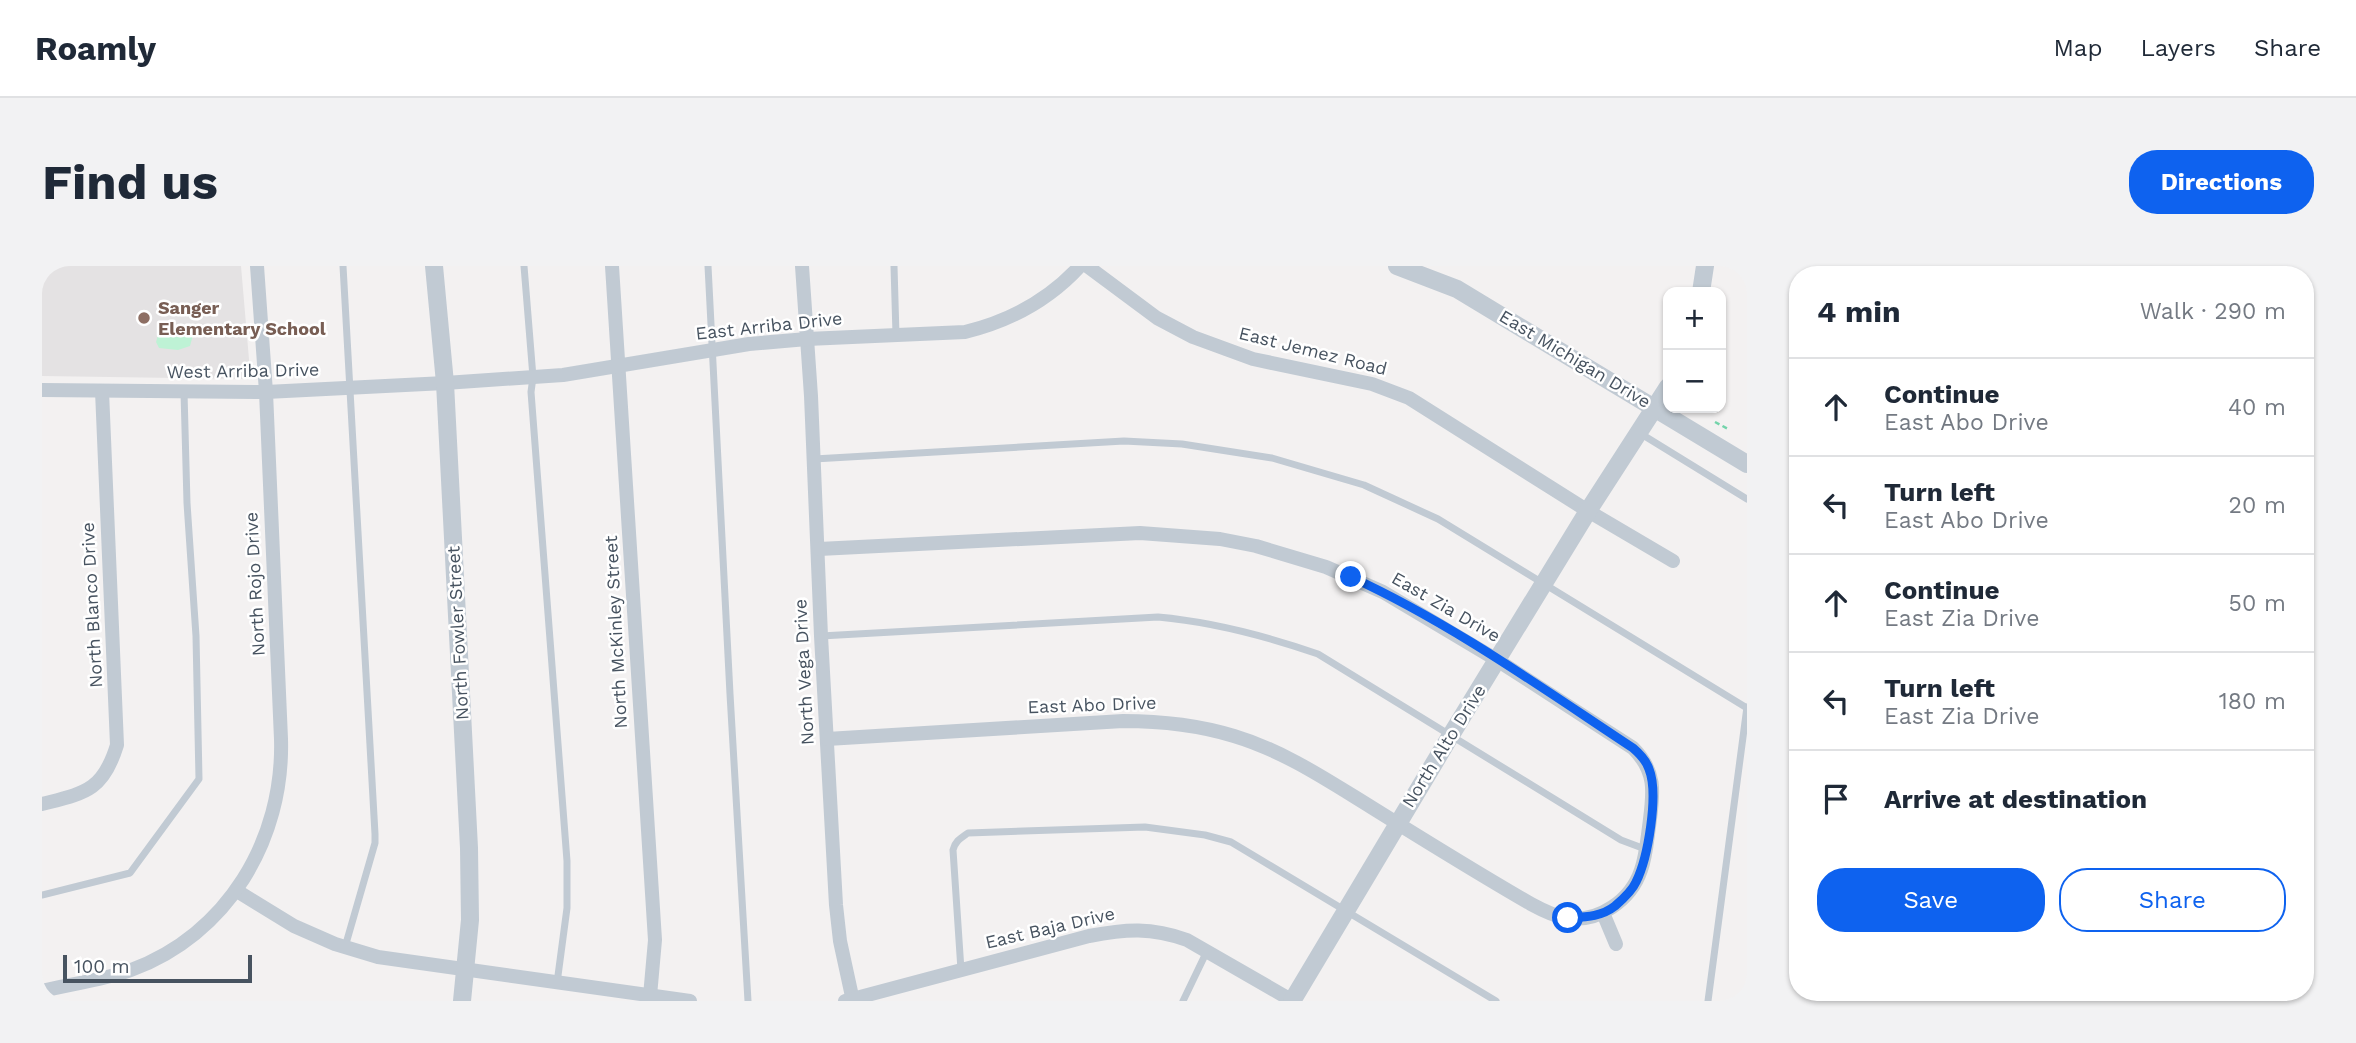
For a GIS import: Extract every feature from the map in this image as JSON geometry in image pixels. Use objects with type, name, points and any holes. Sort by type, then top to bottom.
[{"type":"street","name":"North Rojo Drive","points":[[42,991],[129,970],[159,957],[199,933],[237,891],[255,860],[265,835],[282,762],[266,393],[257,266]]},
{"type":"street","name":"North Fowler Street","points":[[434,266],[444,383],[469,848],[470,920],[462,1001]]},
{"type":"street","name":"North McKinley Street","points":[[612,266],[654,940],[650,996]]},
{"type":"street","name":"North Vega Drive","points":[[802,266],[836,905],[850,1000]]},
{"type":"street","name":"East Arriba Drive","points":[[444,383],[533,377],[620,366],[711,349],[807,339],[965,332],[989,326],[1034,306],[1062,285],[1080,266]]},
{"type":"street","name":"East Jemez Road","points":[[1087,266],[1121,294],[1157,318],[1193,337],[1253,359],[1372,384],[1409,398],[1588,511],[1673,561]]},
{"type":"street","name":"East Michigan Drive","points":[[1397,266],[1457,289],[1747,464]]},
{"type":"street","points":[[1702,287],[1705,266]]},
{"type":"street","name":"West Arriba Drive","points":[[42,390],[266,393],[444,383]]},
{"type":"street","name":"North Blanco Drive","points":[[42,804],[89,790],[107,773],[117,745],[102,391]]},
{"type":"street","name":"North Alto Drive","points":[[1293,1001],[1451,734],[1638,431],[1663,395]]},
{"type":"street","name":"East Zia Drive","points":[[819,549],[1113,533],[1172,534],[1220,540],[1295,556],[1383,592],[1497,660],[1633,748],[1644,758],[1653,783],[1646,850]]},
{"type":"street","name":"East Abo Drive","points":[[827,739],[1123,720],[1197,726],[1273,750],[1311,770],[1508,891],[1550,913],[1568,918],[1603,913]]},
{"type":"street","points":[[1616,944],[1603,913],[1613,907],[1635,884],[1646,850]]},
{"type":"street","points":[[237,891],[294,926],[378,957],[690,1001]]},
{"type":"street","name":"East Baja Drive","points":[[850,1000],[1123,929],[1140,929],[1172,935],[1208,951],[1293,1001]]},
{"type":"lane","points":[[343,266],[375,834],[375,843],[345,947]]},
{"type":"lane","points":[[524,266],[533,377],[530,392],[567,861],[567,908],[557,982]]},
{"type":"lane","points":[[708,266],[748,1001]]},
{"type":"lane","points":[[894,266],[896,336]]},
{"type":"lane","points":[[42,895],[130,873],[199,779],[184,391]]},
{"type":"lane","points":[[1638,431],[1747,499]]},
{"type":"lane","points":[[814,459],[1124,441],[1181,444],[1272,458],[1364,485],[1438,520],[1544,583],[1747,707],[1708,1001]]},
{"type":"lane","points":[[821,636],[1158,617],[1197,620],[1268,636],[1318,654],[1621,840],[1646,850]]},
{"type":"lane","points":[[961,970],[953,849],[954,844],[968,833],[1145,827],[1231,842],[1496,1001]]},
{"type":"lane","points":[[1183,1001],[1208,951]]},
{"type":"path","points":[[1715,422],[1730,429]]},
{"type":"shaded area","name":"Sanger Elementary School","points":[[42,266],[241,266],[250,371],[244,379],[42,376]]},
{"type":"green space","points":[[178,325],[184,325],[193,335],[190,346],[178,350],[159,348],[156,342],[158,335]]},
{"type":"place","name":"Sanger Elementary School","points":[[144,318]]},
{"type":"route","points":[[1351,577],[1383,592],[1497,660],[1633,748],[1644,758],[1653,783],[1652,800],[1646,850],[1635,884],[1613,907],[1603,913],[1568,918]]}]
